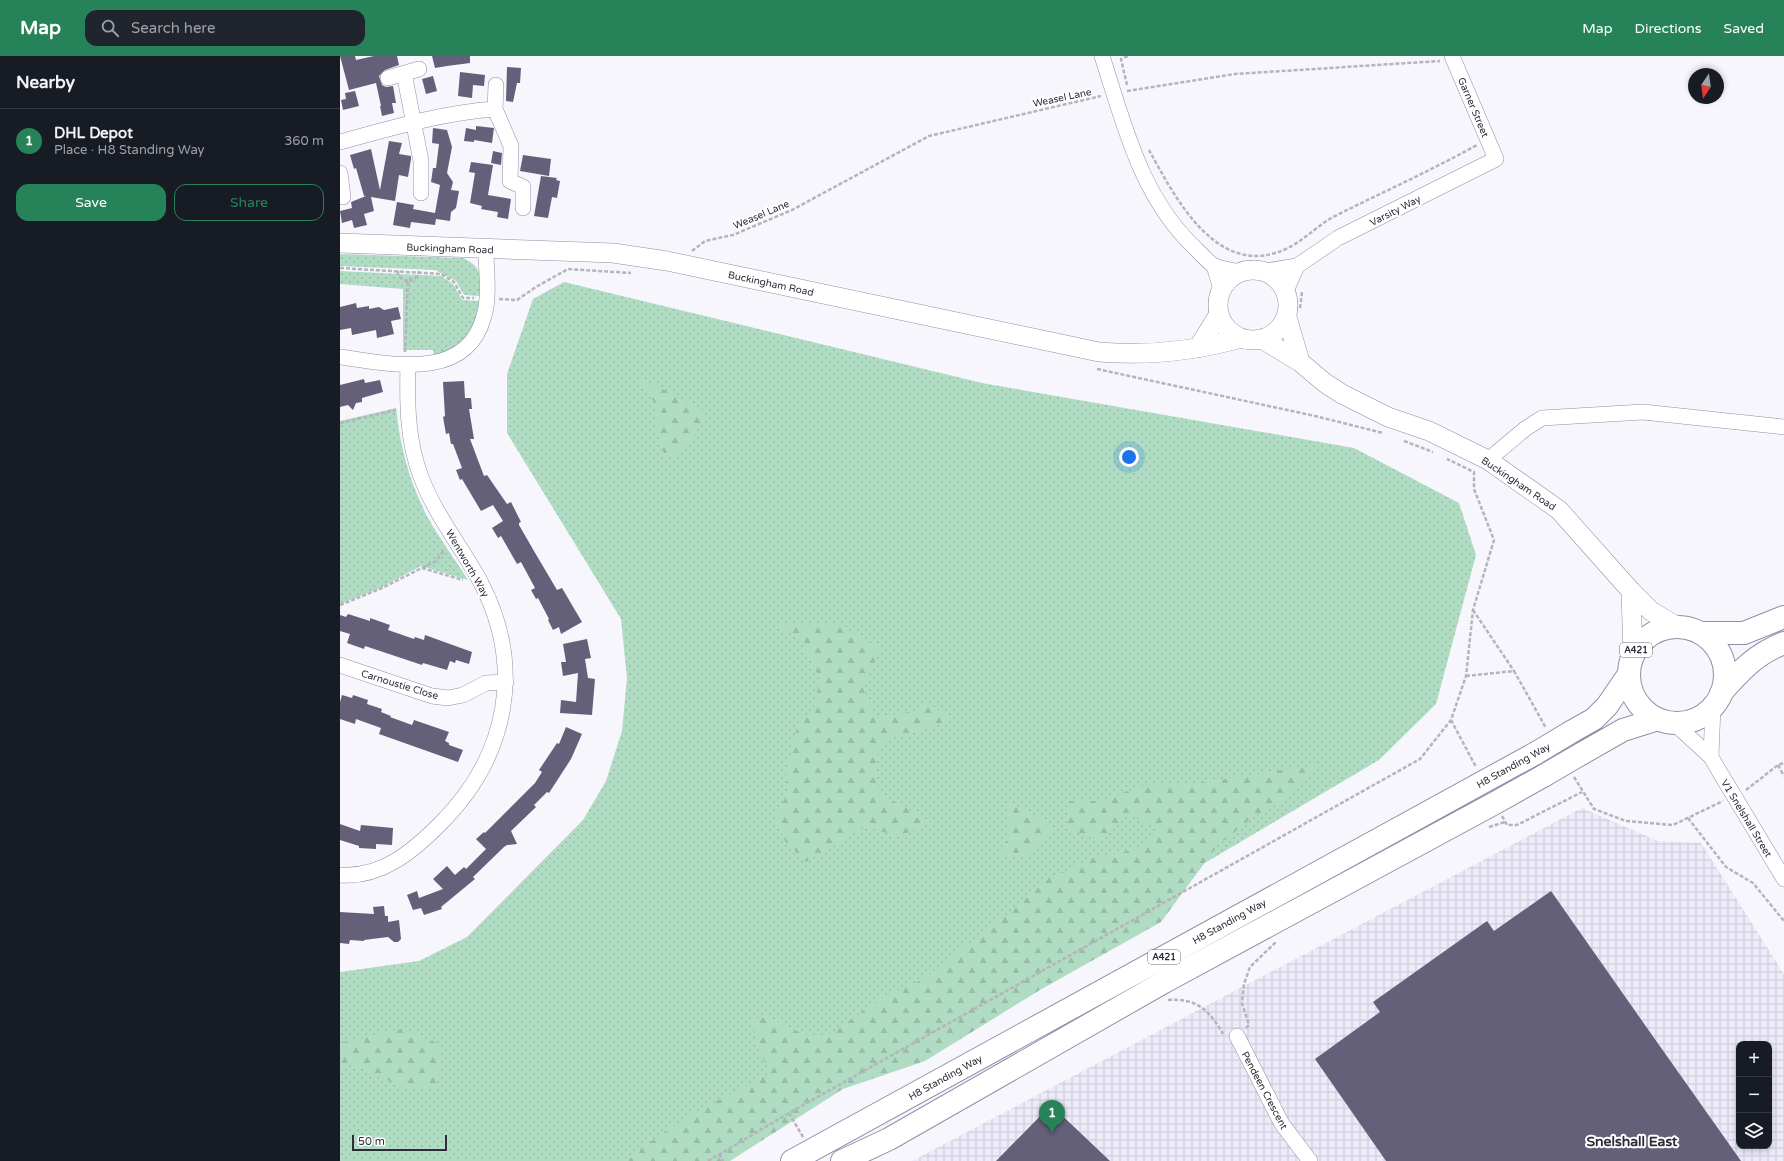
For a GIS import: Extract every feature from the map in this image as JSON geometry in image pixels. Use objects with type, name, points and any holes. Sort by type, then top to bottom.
[{"type":"highway","name":"A421","points":[[1700,633],[1744,633],[1784,617]]},
{"type":"highway","name":"A421","points":[[1631,665],[1640,644],[1651,635],[1664,629],[1678,627],[1690,629],[1700,633],[1711,642],[1722,659],[1725,679],[1717,699]]},
{"type":"highway","name":"A421","points":[[842,1161],[889,1139],[1171,978],[1500,813],[1545,775],[1623,730],[1666,721],[1689,721],[1702,715],[1746,665],[1768,650],[1784,643]]},
{"type":"highway","points":[[1631,665],[1631,688],[1637,700],[1646,711],[1666,721]]},
{"type":"highway","name":"H8 Standing Way","points":[[792,1161],[1536,753],[1594,719],[1607,706],[1631,665]]},
{"type":"main road","name":"Buckingham Road","points":[[340,243],[486,250],[613,253],[667,260],[1099,352],[1142,354],[1198,348],[1241,338]]},
{"type":"main road","points":[[1294,314],[1277,331],[1262,339],[1250,340],[1241,338],[1227,329],[1219,314],[1218,305],[1221,289],[1230,278],[1240,272],[1257,269],[1265,271],[1295,289],[1289,304],[1294,314],[1300,362]]},
{"type":"main road","points":[[1198,348],[1219,314]]},
{"type":"main road","name":"Buckingham Road","points":[[1262,339],[1300,362],[1325,383],[1342,394],[1388,416],[1429,431],[1488,460],[1559,510],[1631,591],[1651,611],[1678,627]]},
{"type":"main road","points":[[1631,591],[1631,665]]},
{"type":"street","points":[[1102,56],[1121,92],[1130,143],[1143,174],[1165,213],[1185,239],[1214,266],[1240,272]]},
{"type":"street","name":"Garner Street","points":[[1453,58],[1496,159]]},
{"type":"street","points":[[388,78],[420,69]]},
{"type":"street","points":[[404,74],[421,161],[421,193]]},
{"type":"street","points":[[496,85],[495,109],[511,146],[510,181],[523,187],[523,208]]},
{"type":"street","points":[[340,142],[414,122],[466,111],[495,109]]},
{"type":"street","name":"Varsity Way","points":[[1303,262],[1338,238],[1496,159]]},
{"type":"street","points":[[340,173],[343,197]]},
{"type":"street","points":[[340,357],[382,363],[406,358],[432,364],[450,359],[465,348],[477,334],[484,316],[486,299],[486,250]]},
{"type":"street","points":[[1265,271],[1303,262],[1295,289]]},
{"type":"street","points":[[1214,266],[1221,289]]},
{"type":"street","name":"Wentworth Way","points":[[340,875],[365,873],[385,867],[404,856],[420,844],[453,812],[481,773],[490,753],[504,705],[506,682],[502,637],[492,604],[479,579],[433,503],[421,476],[408,429],[406,358]]},
{"type":"street","points":[[1488,460],[1525,429],[1542,418],[1642,412],[1784,427]]},
{"type":"street","name":"Carnoustie Close","points":[[340,665],[432,696],[448,698],[463,696],[486,683],[506,682]]},
{"type":"street","points":[[1711,756],[1717,699]]},
{"type":"street","name":"V1 Snelshall Street","points":[[1666,721],[1711,756],[1784,879]]},
{"type":"street","name":"Pendeen Crescent","points":[[1231,1037],[1282,1124],[1310,1161]]},
{"type":"path","points":[[1128,56],[1121,59],[1121,92],[1130,96]]},
{"type":"path","name":"Weasel Lane","points":[[688,255],[705,241],[734,234],[792,210],[929,136],[1121,92],[1235,74],[1453,58]]},
{"type":"path","points":[[1147,146],[1167,182],[1188,213],[1218,244],[1242,255],[1256,256],[1275,253],[1289,248],[1331,218],[1429,172],[1488,140]]},
{"type":"path","points":[[1296,242],[1303,262]]},
{"type":"path","points":[[398,271],[398,275],[402,279],[408,281],[418,277],[419,271]]},
{"type":"path","points":[[406,358],[408,281]]},
{"type":"path","points":[[1294,314],[1300,305],[1295,289]]},
{"type":"path","points":[[1091,367],[1322,417],[1387,434]]},
{"type":"path","points":[[340,423],[397,410]]},
{"type":"path","points":[[1401,439],[1440,455]]},
{"type":"path","points":[[708,1161],[789,1113],[1420,759],[1451,720],[1466,676],[1473,610],[1494,540],[1474,489],[1474,472],[1446,459]]},
{"type":"path","points":[[340,605],[380,589],[436,561],[447,545]]},
{"type":"path","points":[[422,568],[470,582]]},
{"type":"path","points":[[1473,610],[1514,671]]},
{"type":"path","points":[[1451,720],[1483,782]]},
{"type":"path","points":[[1747,790],[1778,765],[1784,763]]},
{"type":"path","points":[[1778,765],[1784,776]]},
{"type":"path","points":[[1483,829],[1500,813],[1507,825],[1516,825],[1582,792]]},
{"type":"path","points":[[1688,818],[1726,867],[1753,883],[1784,922]]},
{"type":"path","points":[[1162,1000],[1182,999],[1198,1004],[1231,1037],[1250,1025],[1242,1003],[1244,984],[1250,967],[1281,938]]},
{"type":"path","points":[[789,1113],[804,1139]]},
{"type":"path","points":[[719,1154],[722,1161]]},
{"type":"shaded area","points":[[1582,808],[1658,841],[1701,843],[1784,974],[1784,1161],[912,1161]]},
{"type":"green space","points":[[340,254],[463,258],[474,265],[479,273],[481,296],[464,295],[456,281],[435,270],[340,266]]},
{"type":"green space","points":[[340,271],[441,276],[453,284],[462,300],[480,301],[475,321],[466,336],[459,343],[444,352],[434,356],[433,350],[403,350],[403,289],[340,284]]},
{"type":"green space","points":[[564,282],[982,383],[1354,448],[1459,503],[1476,555],[1436,704],[1379,760],[701,1161],[340,1161],[340,972],[419,961],[467,937],[583,820],[606,781],[622,731],[627,678],[621,619],[507,433],[507,374],[533,299]]},
{"type":"green space","points":[[637,375],[705,412],[702,424],[681,452],[665,458],[657,429],[657,407]]},
{"type":"green space","points":[[396,408],[406,463],[415,490],[427,516],[468,580],[421,566],[380,588],[340,604],[340,421]]},
{"type":"green space","points":[[836,624],[880,648],[863,688],[876,718],[914,711],[928,704],[954,719],[880,744],[874,770],[880,793],[932,823],[899,836],[865,827],[806,862],[785,841],[775,819],[788,792],[786,772],[799,719],[813,712],[820,679],[800,639],[777,625]]},
{"type":"green space","points":[[1315,765],[1310,774],[1288,798],[1256,815],[1217,846],[1161,922],[1040,990],[925,1061],[843,1089],[730,1161],[622,1161],[690,1115],[770,1073],[760,1052],[751,1022],[765,1015],[803,1034],[829,1035],[881,998],[922,980],[1017,906],[1049,878],[1095,857],[1138,849],[1156,829],[1127,813],[1102,841],[1066,829],[1069,801],[1100,801],[1142,786],[1193,784]]},
{"type":"green space","points":[[1006,802],[1039,817],[1053,830],[1025,857],[996,854],[1010,837]]},
{"type":"green space","points":[[401,1029],[440,1044],[437,1090],[400,1086],[347,1062],[340,1075],[340,1043]]},
{"type":"building","points":[[340,56],[355,56],[356,60],[374,56],[397,56],[399,65],[385,70],[379,76],[382,85],[386,87],[393,86],[396,103],[392,103],[394,113],[382,116],[376,83],[349,90]]},
{"type":"building","points":[[432,56],[470,56],[470,63],[435,68]]},
{"type":"building","points":[[507,67],[521,68],[520,83],[517,83],[513,102],[506,101]]},
{"type":"building","points":[[460,72],[485,75],[484,86],[473,85],[472,98],[458,96]]},
{"type":"building","points":[[433,76],[437,91],[426,94],[422,79]]},
{"type":"building","points":[[355,91],[359,106],[343,110],[341,100],[346,99],[345,93]]},
{"type":"building","points":[[476,126],[494,128],[492,143],[474,140],[474,142],[464,141],[466,128],[476,130]]},
{"type":"building","points":[[433,128],[447,130],[452,147],[447,173],[453,182],[451,190],[459,191],[456,208],[451,212],[450,221],[436,219],[435,225],[411,222],[410,228],[393,225],[397,202],[414,205],[413,209],[435,213],[440,185],[431,182],[433,168],[436,168],[439,144],[432,143]]},
{"type":"building","points":[[389,141],[402,143],[399,154],[411,156],[408,177],[399,175],[395,201],[371,197],[374,211],[364,214],[367,225],[354,228],[352,220],[342,223],[340,211],[352,208],[351,202],[366,196],[364,196],[356,168],[354,169],[350,155],[371,149],[380,190]]},
{"type":"building","points":[[493,151],[502,153],[501,165],[491,163]]},
{"type":"building","points":[[523,155],[551,159],[549,176],[520,171]]},
{"type":"building","points":[[471,162],[493,165],[488,195],[511,199],[508,219],[497,217],[498,212],[481,209],[482,206],[470,203],[475,173],[469,172]]},
{"type":"building","points":[[541,176],[557,178],[556,180],[560,181],[557,198],[552,197],[548,218],[534,216]]},
{"type":"building","points":[[356,303],[357,308],[369,306],[369,309],[379,307],[384,310],[398,307],[401,319],[391,321],[394,334],[377,338],[376,330],[352,335],[351,328],[340,330],[340,307]]},
{"type":"building","points":[[364,379],[365,383],[380,380],[383,392],[362,398],[362,402],[356,403],[353,410],[348,405],[340,407],[340,385]]},
{"type":"building","points":[[464,381],[465,398],[471,398],[472,409],[469,409],[474,439],[470,439],[484,476],[487,475],[507,504],[511,502],[521,522],[519,525],[557,590],[562,588],[582,622],[561,634],[559,627],[553,630],[538,598],[536,599],[531,590],[535,588],[521,562],[517,564],[501,536],[498,538],[492,528],[503,521],[493,505],[481,511],[462,479],[460,480],[456,470],[462,468],[453,444],[451,444],[449,433],[446,434],[443,417],[445,416],[443,382]]},
{"type":"building","points":[[348,614],[370,621],[370,618],[390,625],[388,630],[414,639],[415,637],[424,640],[425,635],[472,652],[469,664],[456,660],[455,663],[450,661],[447,670],[423,663],[422,665],[365,646],[364,649],[347,643],[350,634],[340,631],[340,615],[346,617]]},
{"type":"building","points":[[587,639],[591,658],[585,659],[588,678],[595,679],[592,715],[560,713],[561,700],[576,702],[578,673],[563,676],[561,662],[566,662],[563,644]]},
{"type":"building","points":[[342,695],[352,698],[353,695],[368,700],[367,704],[382,709],[381,712],[412,725],[414,720],[449,732],[445,741],[449,743],[449,745],[463,750],[458,762],[379,734],[381,728],[356,719],[355,724],[340,719],[340,702]]},
{"type":"building","points":[[566,727],[582,734],[571,759],[549,793],[547,792],[534,805],[536,807],[511,831],[517,844],[507,845],[504,847],[473,877],[475,879],[441,907],[442,909],[424,915],[421,908],[413,910],[407,895],[417,891],[419,898],[443,889],[433,879],[447,866],[455,875],[464,867],[466,869],[486,849],[476,839],[484,832],[485,833],[535,783],[542,772],[539,770],[557,743],[559,744]]},
{"type":"building","points":[[340,824],[360,831],[361,825],[393,828],[392,845],[376,844],[376,849],[359,848],[359,846],[340,840]]},
{"type":"building","points":[[1551,891],[1741,1161],[1386,1161],[1315,1059],[1380,1012],[1373,1002],[1487,921],[1494,931]]},
{"type":"building","points":[[384,906],[385,916],[388,916],[388,922],[399,920],[401,939],[398,942],[394,942],[388,937],[364,941],[350,940],[349,944],[340,943],[340,912],[374,914],[373,907]]},
{"type":"building","points":[[1051,1105],[1110,1161],[996,1161]]},
{"type":"place","name":"DHL Depot","points":[[1052,1133]]},
{"type":"district","name":"Snelshall East","points":[[1632,1141]]}]
